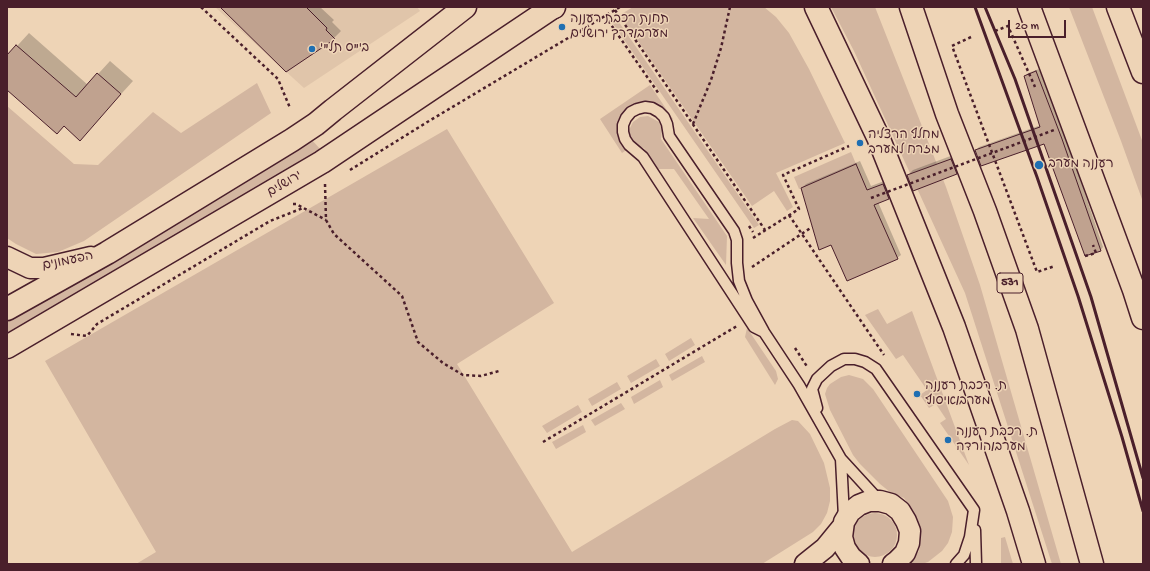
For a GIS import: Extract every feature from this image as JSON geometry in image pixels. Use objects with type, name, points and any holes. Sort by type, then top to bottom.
[{"type":"main road","points":[[7,309],[107,253],[316,124],[465,7]]},
{"type":"main road","name":"ירושלים","points":[[7,347],[256,202],[330,156],[553,7]]},
{"type":"main road","points":[[799,7],[836,48]]},
{"type":"main road","points":[[816,7],[878,137],[954,327],[1018,511],[1034,564]]},
{"type":"main road","name":"531","points":[[911,7],[947,114],[985,211],[1027,329],[1092,564]]},
{"type":"main road","points":[[1029,7],[1143,318]]},
{"type":"main road","points":[[1118,7],[1143,72]]},
{"type":"street","name":"הפעמונים","points":[[7,257],[30,268],[44,268],[107,253]]},
{"type":"street","points":[[805,564],[825,548],[844,524],[850,512],[869,501],[880,501],[891,504],[900,511],[906,520],[910,531],[909,543],[905,553],[893,564]]},
{"type":"street","points":[[844,524],[842,537],[844,548],[859,564]]},
{"type":"lane","points":[[764,332],[754,326],[643,157],[625,140],[623,125],[630,112],[637,108],[652,108],[664,117],[669,136],[734,231],[738,240],[737,263],[739,281],[764,332],[799,385],[842,459],[874,495],[891,504]]},
{"type":"lane","points":[[823,426],[812,389],[818,379],[831,366],[844,359],[865,362],[876,369],[974,510],[976,564]]},
{"type":"lane","points":[[842,459],[844,524]]},
{"type":"lane","points":[[956,564],[964,555],[970,537],[974,510]]},
{"type":"path","points":[[201,7],[278,79],[290,108]]},
{"type":"path","points":[[344,174],[429,121],[620,7]]},
{"type":"path","points":[[693,125],[711,80],[721,48],[730,7]]},
{"type":"path","points":[[615,10],[766,230]]},
{"type":"path","points":[[995,31],[1008,26],[1035,88]]},
{"type":"path","points":[[971,37],[952,46],[1037,272],[1055,266]]},
{"type":"path","points":[[871,198],[1054,130]]},
{"type":"path","points":[[753,238],[798,209],[783,175],[849,146]]},
{"type":"path","points":[[330,156],[324,186],[326,220],[334,234],[402,296],[418,342],[443,363],[463,375],[481,376],[499,372]]},
{"type":"path","points":[[324,186],[331,182]]},
{"type":"path","points":[[291,204],[296,204],[326,220]]},
{"type":"path","points":[[69,333],[87,336],[98,324],[270,221],[303,208]]},
{"type":"path","points":[[789,215],[847,304],[886,360]]},
{"type":"path","points":[[752,267],[812,227]]},
{"type":"path","points":[[1085,256],[1096,253]]},
{"type":"path","points":[[543,442],[739,324]]},
{"type":"path","points":[[795,348],[809,369]]},
{"type":"shaded area","name":"בי\"ס תל\"י","points":[[215,7],[417,7],[420,11],[304,88]]},
{"type":"shaded area","points":[[633,7],[764,7],[776,17],[789,33],[809,69],[845,143],[776,173],[793,207],[787,211],[774,191],[752,206],[620,15]]},
{"type":"shaded area","points":[[831,7],[875,7],[946,187],[980,285],[1061,564],[1052,564],[965,293],[854,51]]},
{"type":"shaded area","points":[[1069,7],[1092,7],[1143,143],[1143,202],[1121,141]]},
{"type":"shaded area","points":[[614,15],[759,225],[754,228],[609,18]]},
{"type":"shaded area","points":[[257,83],[271,113],[84,241],[58,252],[36,254],[7,238],[7,106],[74,164],[98,165],[153,112],[181,133]]},
{"type":"shaded area","points":[[650,85],[673,119],[672,120],[653,103],[636,103],[629,106],[619,119],[617,127],[618,135],[622,143],[628,149],[622,153],[600,119]]},
{"type":"shaded area","points":[[648,116],[659,122],[662,130],[661,139],[727,236],[726,265],[693,218],[709,219],[674,169],[658,169],[644,148],[638,147],[631,140],[629,130],[633,122],[640,117]]},
{"type":"shaded area","points":[[447,129],[554,303],[457,364],[572,552],[792,420],[798,421],[810,434],[824,463],[830,488],[830,501],[827,513],[821,524],[813,532],[762,564],[136,564],[156,552],[45,361]]},
{"type":"shaded area","points":[[311,139],[321,150],[131,265],[7,334],[7,322],[236,189]]},
{"type":"shaded area","points":[[851,152],[856,164],[799,189],[794,177]]},
{"type":"shaded area","points":[[878,309],[887,324],[912,311],[969,465],[940,423],[946,419],[936,404],[929,408],[920,395],[927,390],[903,355],[896,359],[865,315]]},
{"type":"shaded area","points":[[747,328],[776,371],[778,379],[775,385],[745,337]]},
{"type":"shaded area","points":[[691,338],[695,345],[669,361],[665,354]]},
{"type":"shaded area","points":[[702,356],[705,362],[672,381],[669,375]]},
{"type":"shaded area","points":[[656,359],[660,366],[631,383],[627,376]]},
{"type":"shaded area","points":[[849,375],[863,379],[873,389],[948,501],[953,517],[952,532],[948,543],[942,551],[928,562],[922,564],[909,564],[919,551],[920,545],[919,526],[916,516],[904,498],[890,492],[860,464],[853,455],[830,410],[825,394],[827,388],[830,384],[841,377]]},
{"type":"shaded area","points":[[660,380],[663,387],[634,404],[631,397]]},
{"type":"shaded area","points":[[617,382],[621,389],[592,406],[588,399]]},
{"type":"shaded area","points":[[621,403],[625,409],[595,426],[591,420]]},
{"type":"shaded area","points":[[578,405],[582,412],[547,433],[542,426]]},
{"type":"shaded area","points":[[583,425],[586,432],[556,449],[552,442]]},
{"type":"shaded area","points":[[871,513],[879,513],[891,519],[897,531],[897,539],[891,551],[879,557],[871,557],[859,551],[853,539],[853,531],[859,519]]},
{"type":"shaded area","points":[[1005,537],[1013,564],[1001,564],[1001,538]]},
{"type":"building","points":[[220,7],[306,7],[327,28],[326,30],[335,39],[286,72]]},
{"type":"building","points":[[16,45],[76,97],[97,73],[121,94],[80,141],[64,126],[57,134],[7,90],[7,55]]},
{"type":"building","points":[[1036,71],[1062,139],[1101,251],[1085,256],[1044,144],[981,166],[975,150],[1040,127],[1024,76]]},
{"type":"building","points":[[951,159],[957,174],[913,191],[907,175]]},
{"type":"building","points":[[856,164],[867,190],[883,184],[889,199],[874,205],[898,259],[847,281],[831,245],[819,250],[801,188]]},
{"type":"railway","points":[[975,7],[1037,177],[1078,296],[1122,437],[1143,511]]},
{"type":"railway","points":[[985,7],[1015,79],[1091,297],[1143,478]]},
{"type":"place","name":"תחנת רכבת רעננה מערב/דרך ירושלים","points":[[562,27]]},
{"type":"place","name":"בי\"ס תל\"י","points":[[312,49]]},
{"type":"place","name":"מחלף הרצליה מזרח למערב","points":[[860,143]]},
{"type":"place","name":"רעננה מערב","points":[[1039,165]]},
{"type":"place","name":"ת. רכבת רעננה מערב/איסוף","points":[[917,394]]},
{"type":"place","name":"ת. רכבת רעננה מערב/הורדה","points":[[948,440]]}]
